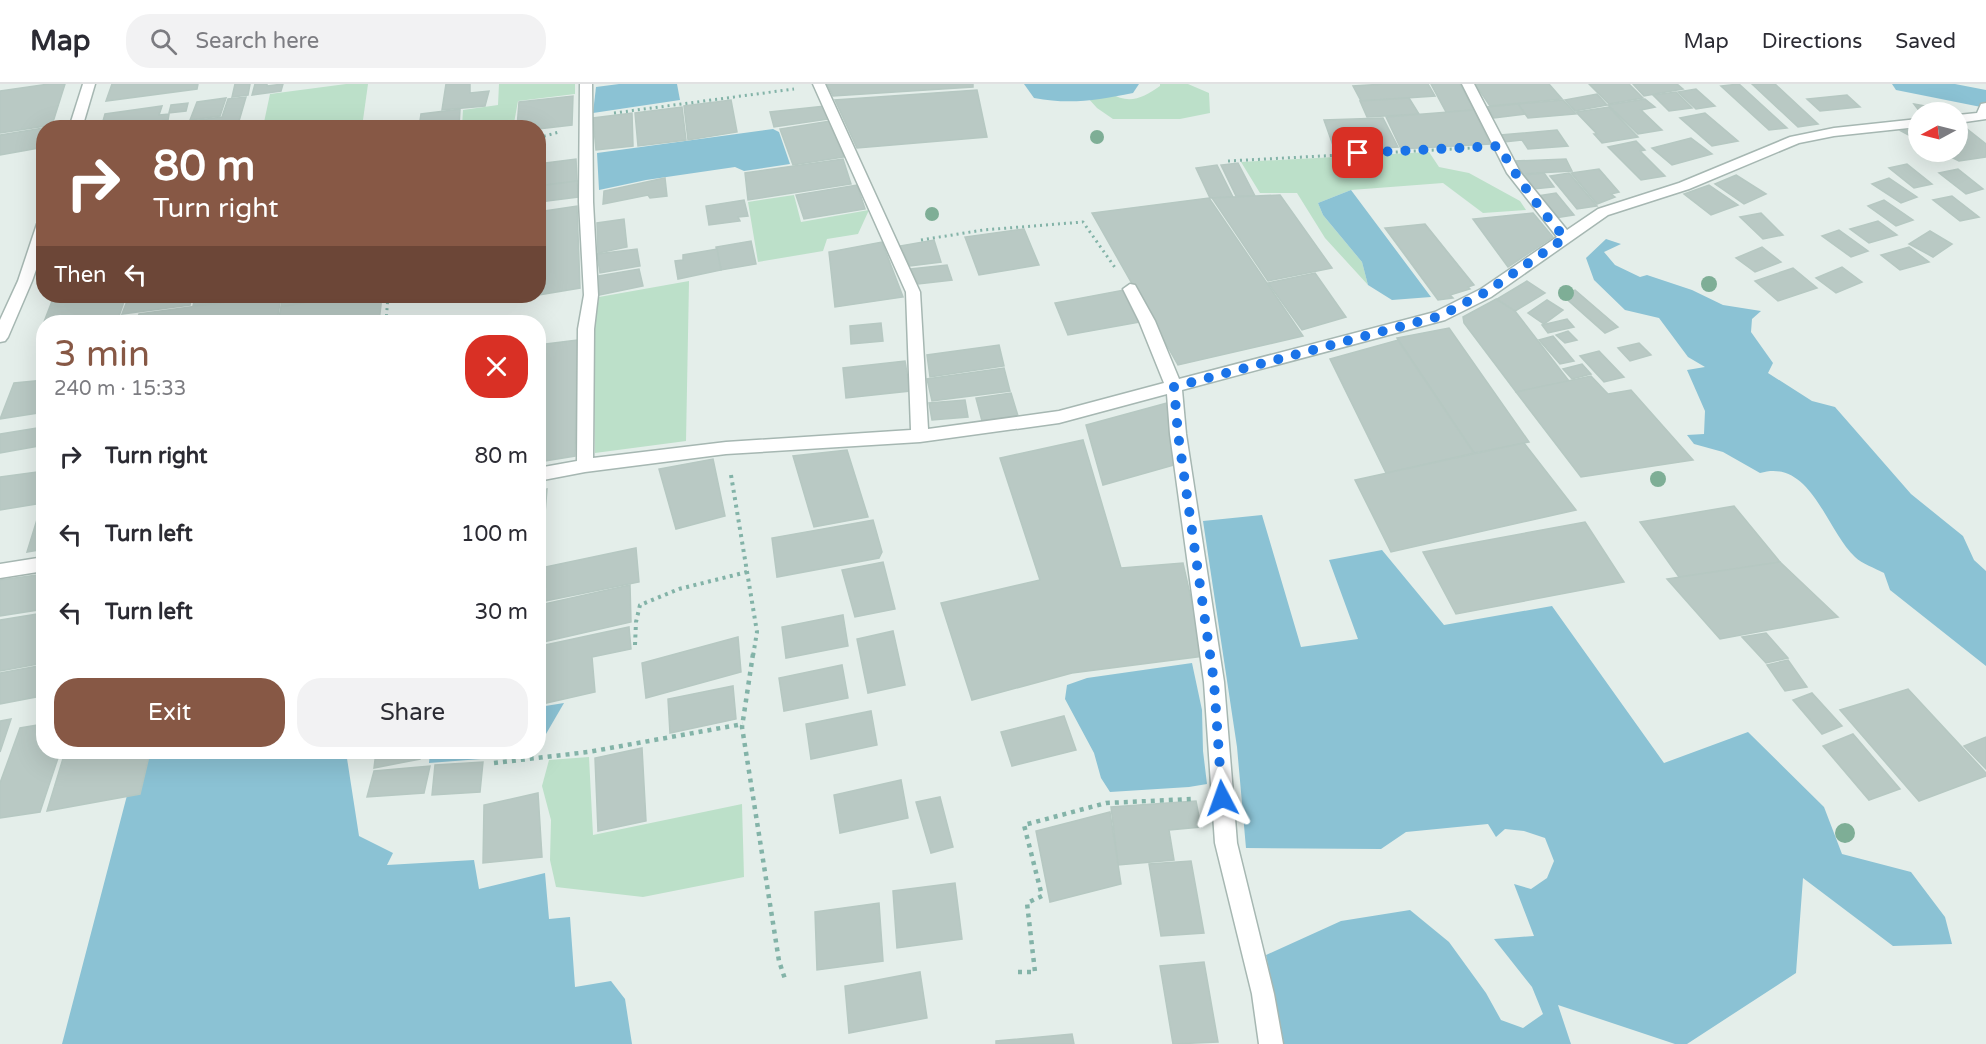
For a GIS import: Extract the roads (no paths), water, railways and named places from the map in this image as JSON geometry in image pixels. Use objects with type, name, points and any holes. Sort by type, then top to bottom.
[{"type":"street","points":[[78,120],[89,84]]},
{"type":"street","points":[[585,466],[586,328],[591,295],[586,202],[586,84]]},
{"type":"street","points":[[1467,84],[1514,172],[1540,209],[1565,238]]},
{"type":"street","points":[[819,85],[912,292],[920,436]]},
{"type":"street","points":[[1968,118],[1982,116],[1985,109]]},
{"type":"street","points":[[546,473],[585,466],[726,448],[920,436],[1059,417],[1440,316],[1486,292],[1603,212],[1684,186],[1795,140],[1834,132],[1908,124]]},
{"type":"street","points":[[0,337],[25,281],[36,248]]},
{"type":"street","points":[[1130,289],[1147,321],[1174,387],[1178,434],[1214,682],[1226,843],[1263,994],[1271,1044]]},
{"type":"street","points":[[0,571],[36,565]]},
{"type":"water","points":[[619,84],[677,84],[680,100],[593,113],[596,87]]},
{"type":"water","points":[[1024,84],[1139,84],[1133,93],[1096,100],[1072,101],[1034,98]]},
{"type":"water","points":[[773,129],[779,132],[790,164],[744,171],[735,167],[646,180],[599,190],[597,153]]},
{"type":"water","points":[[1351,190],[1431,297],[1392,300],[1368,285],[1362,262],[1323,215],[1318,203]]},
{"type":"water","points":[[1606,239],[1621,244],[1604,252],[1615,265],[1640,277],[1647,275],[1692,290],[1723,305],[1761,311],[1752,319],[1751,332],[1773,363],[1768,373],[1812,401],[1835,407],[1911,494],[1963,536],[1974,560],[1986,571],[1986,666],[1890,590],[1884,573],[1855,557],[1816,499],[1792,476],[1778,471],[1760,473],[1723,452],[1694,444],[1687,435],[1704,434],[1705,411],[1687,370],[1705,367],[1688,357],[1659,318],[1625,310],[1594,280],[1586,258]]},
{"type":"water","points":[[1262,515],[1301,647],[1358,639],[1329,560],[1382,550],[1444,625],[1552,606],[1664,763],[1748,732],[1824,807],[1842,854],[1911,872],[1945,917],[1952,944],[1893,946],[1803,878],[1796,973],[1687,1044],[1675,1044],[1558,1005],[1571,1044],[1284,1044],[1266,955],[1341,921],[1410,910],[1449,942],[1486,993],[1501,1020],[1523,1028],[1543,1014],[1532,987],[1494,939],[1534,936],[1514,884],[1531,889],[1547,878],[1554,861],[1545,838],[1524,831],[1505,829],[1496,837],[1488,824],[1406,832],[1381,849],[1246,848],[1237,747],[1203,521]]},
{"type":"water","points":[[1192,663],[1202,710],[1207,784],[1110,792],[1101,778],[1094,753],[1065,699],[1067,685],[1087,678]]},
{"type":"water","points":[[564,703],[546,734],[546,706]]},
{"type":"water","points":[[139,759],[347,759],[359,836],[393,853],[387,865],[474,860],[479,889],[545,873],[549,919],[570,917],[575,987],[611,981],[625,999],[632,1044],[62,1044],[136,761]]},
{"type":"water","points":[[429,759],[480,759],[429,763]]},
{"type":"waterway","points":[[1907,84],[1986,99]]}]
